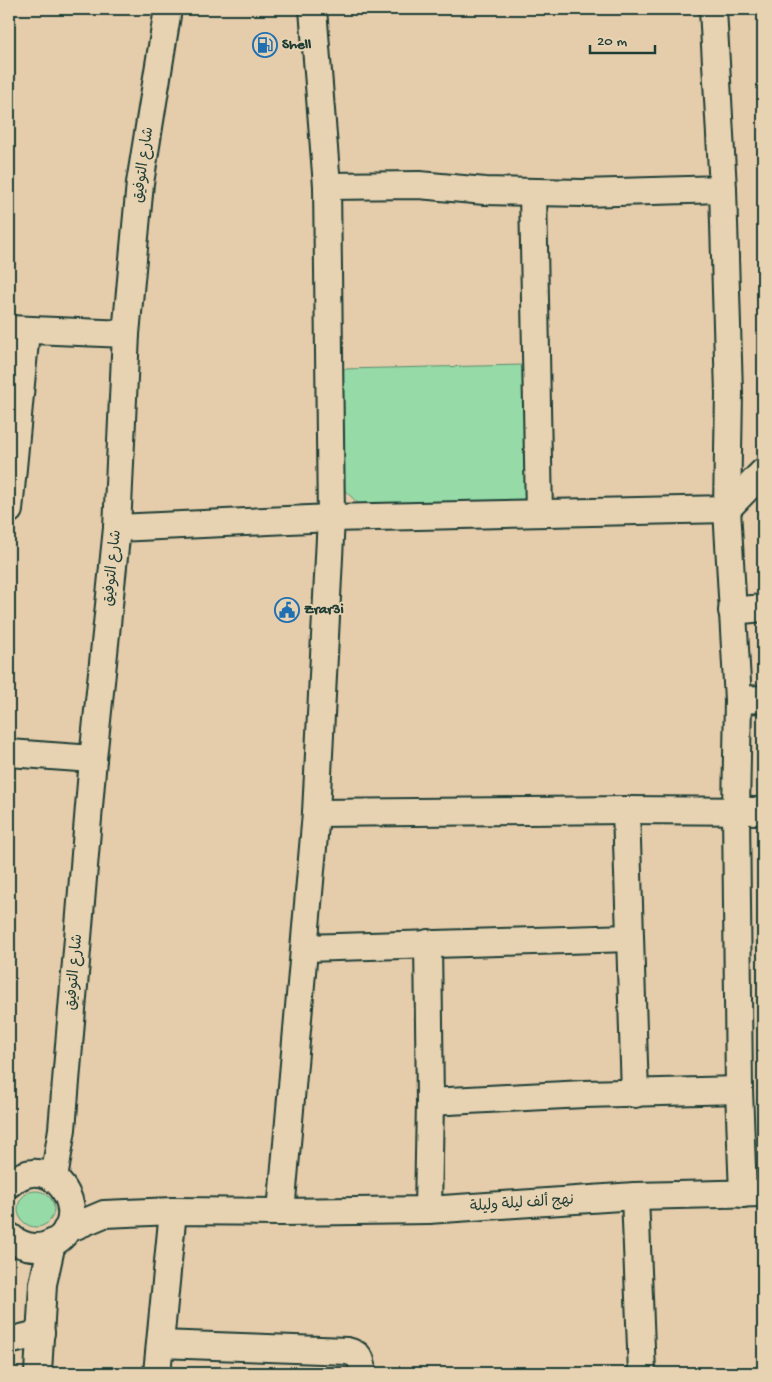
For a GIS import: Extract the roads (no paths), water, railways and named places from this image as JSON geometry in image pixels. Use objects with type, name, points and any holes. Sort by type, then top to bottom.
[{"type":"street","name":"شارع التوفيق","points":[[59,1236],[70,1221],[72,1212],[71,1202],[61,1186],[62,1129],[93,759],[117,528],[126,334],[140,183],[168,9]]},
{"type":"street","points":[[281,1212],[316,813],[331,518],[327,186],[313,9]]},
{"type":"street","points":[[713,9],[723,189],[729,393],[727,509],[732,611],[751,700],[736,812],[739,1090],[753,1194]]},
{"type":"street","points":[[327,186],[419,185],[485,191],[582,193],[723,189]]},
{"type":"street","points":[[533,192],[539,513]]},
{"type":"street","points":[[9,510],[17,330],[126,334]]},
{"type":"street","points":[[117,528],[331,518],[727,509],[763,472]]},
{"type":"street","points":[[732,611],[763,608]]},
{"type":"street","points":[[9,752],[93,759]]},
{"type":"street","points":[[316,813],[626,810],[763,811]]},
{"type":"street","points":[[626,810],[635,1094]]},
{"type":"street","points":[[305,948],[630,938]]},
{"type":"street","points":[[428,943],[430,1102],[428,1210]]},
{"type":"street","points":[[430,1102],[584,1094],[739,1090]]},
{"type":"street","points":[[13,1181],[62,1129]]},
{"type":"street","points":[[13,1181],[26,1174],[36,1173],[45,1175],[104,1214]]},
{"type":"street","name":"نهج ألف ليلة وليلة","points":[[104,1214],[173,1211],[428,1210],[635,1196],[753,1194]]},
{"type":"street","points":[[635,1196],[642,1373]]},
{"type":"street","points":[[157,1373],[173,1211]]},
{"type":"street","points":[[12,1239],[24,1246],[34,1247],[104,1214]]},
{"type":"street","points":[[38,1373],[43,1284],[59,1236]]},
{"type":"street","points":[[12,1239],[43,1284]]},
{"type":"street","points":[[9,1341],[41,1333]]},
{"type":"street","points":[[160,1344],[339,1349],[358,1354],[362,1358],[363,1373]]},
{"type":"place","name":"Shell","points":[[265,45]]},
{"type":"place","name":"Zrar3i","points":[[287,610]]}]
